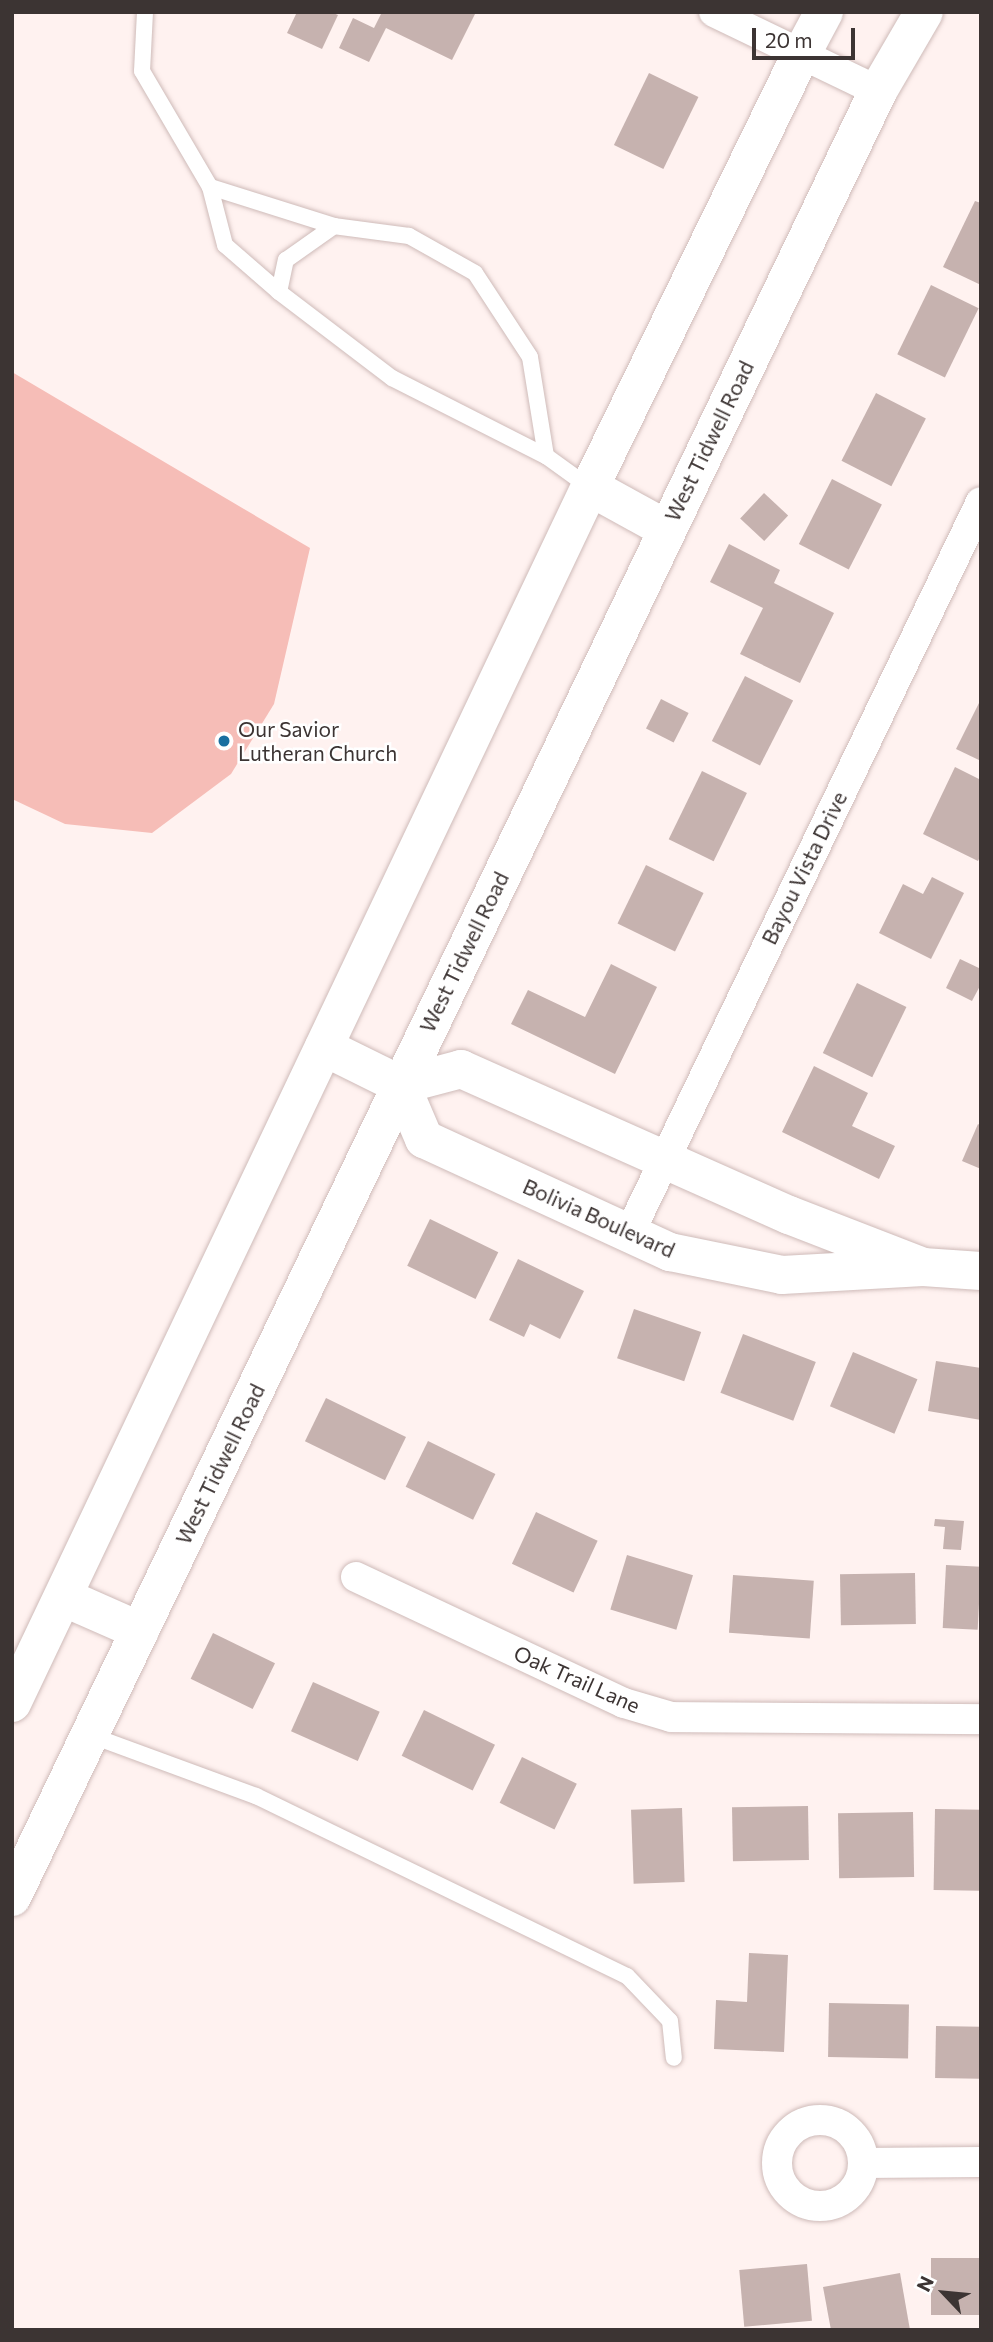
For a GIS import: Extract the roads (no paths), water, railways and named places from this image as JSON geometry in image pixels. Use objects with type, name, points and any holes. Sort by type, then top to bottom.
[{"type":"main road","points":[[12,1703],[590,487],[824,12]]},
{"type":"main road","name":"West Tidwell Road","points":[[12,1897],[666,529],[878,91],[924,12]]},
{"type":"main road","points":[[590,487],[666,529]]},
{"type":"main road","points":[[324,1047],[401,1085]]},
{"type":"main road","name":"Bolivia Boulevard","points":[[923,1267],[789,1215],[461,1069],[401,1085],[424,1139],[670,1252],[782,1275],[923,1267],[981,1271]]},
{"type":"main road","points":[[63,1597],[140,1631]]},
{"type":"street","points":[[714,12],[878,91]]},
{"type":"street","name":"Bayou Vista Drive","points":[[629,1234],[981,502]]},
{"type":"street","name":"Oak Trail Lane","points":[[356,1577],[624,1703],[671,1717],[981,1719]]},
{"type":"street","points":[[863,2163],[981,2162]]},
{"type":"lane","points":[[145,12],[142,71],[210,187],[225,245],[279,292],[392,378],[546,456],[590,487]]},
{"type":"lane","points":[[210,187],[334,226],[409,236],[475,273],[530,357],[546,456]]},
{"type":"lane","points":[[279,292],[286,260],[334,226]]},
{"type":"lane","points":[[90,1735],[256,1797],[627,1976],[670,2021],[674,2058]]},
{"type":"place","name":"Our Savior Lutheran Church","points":[[224,741]]}]
